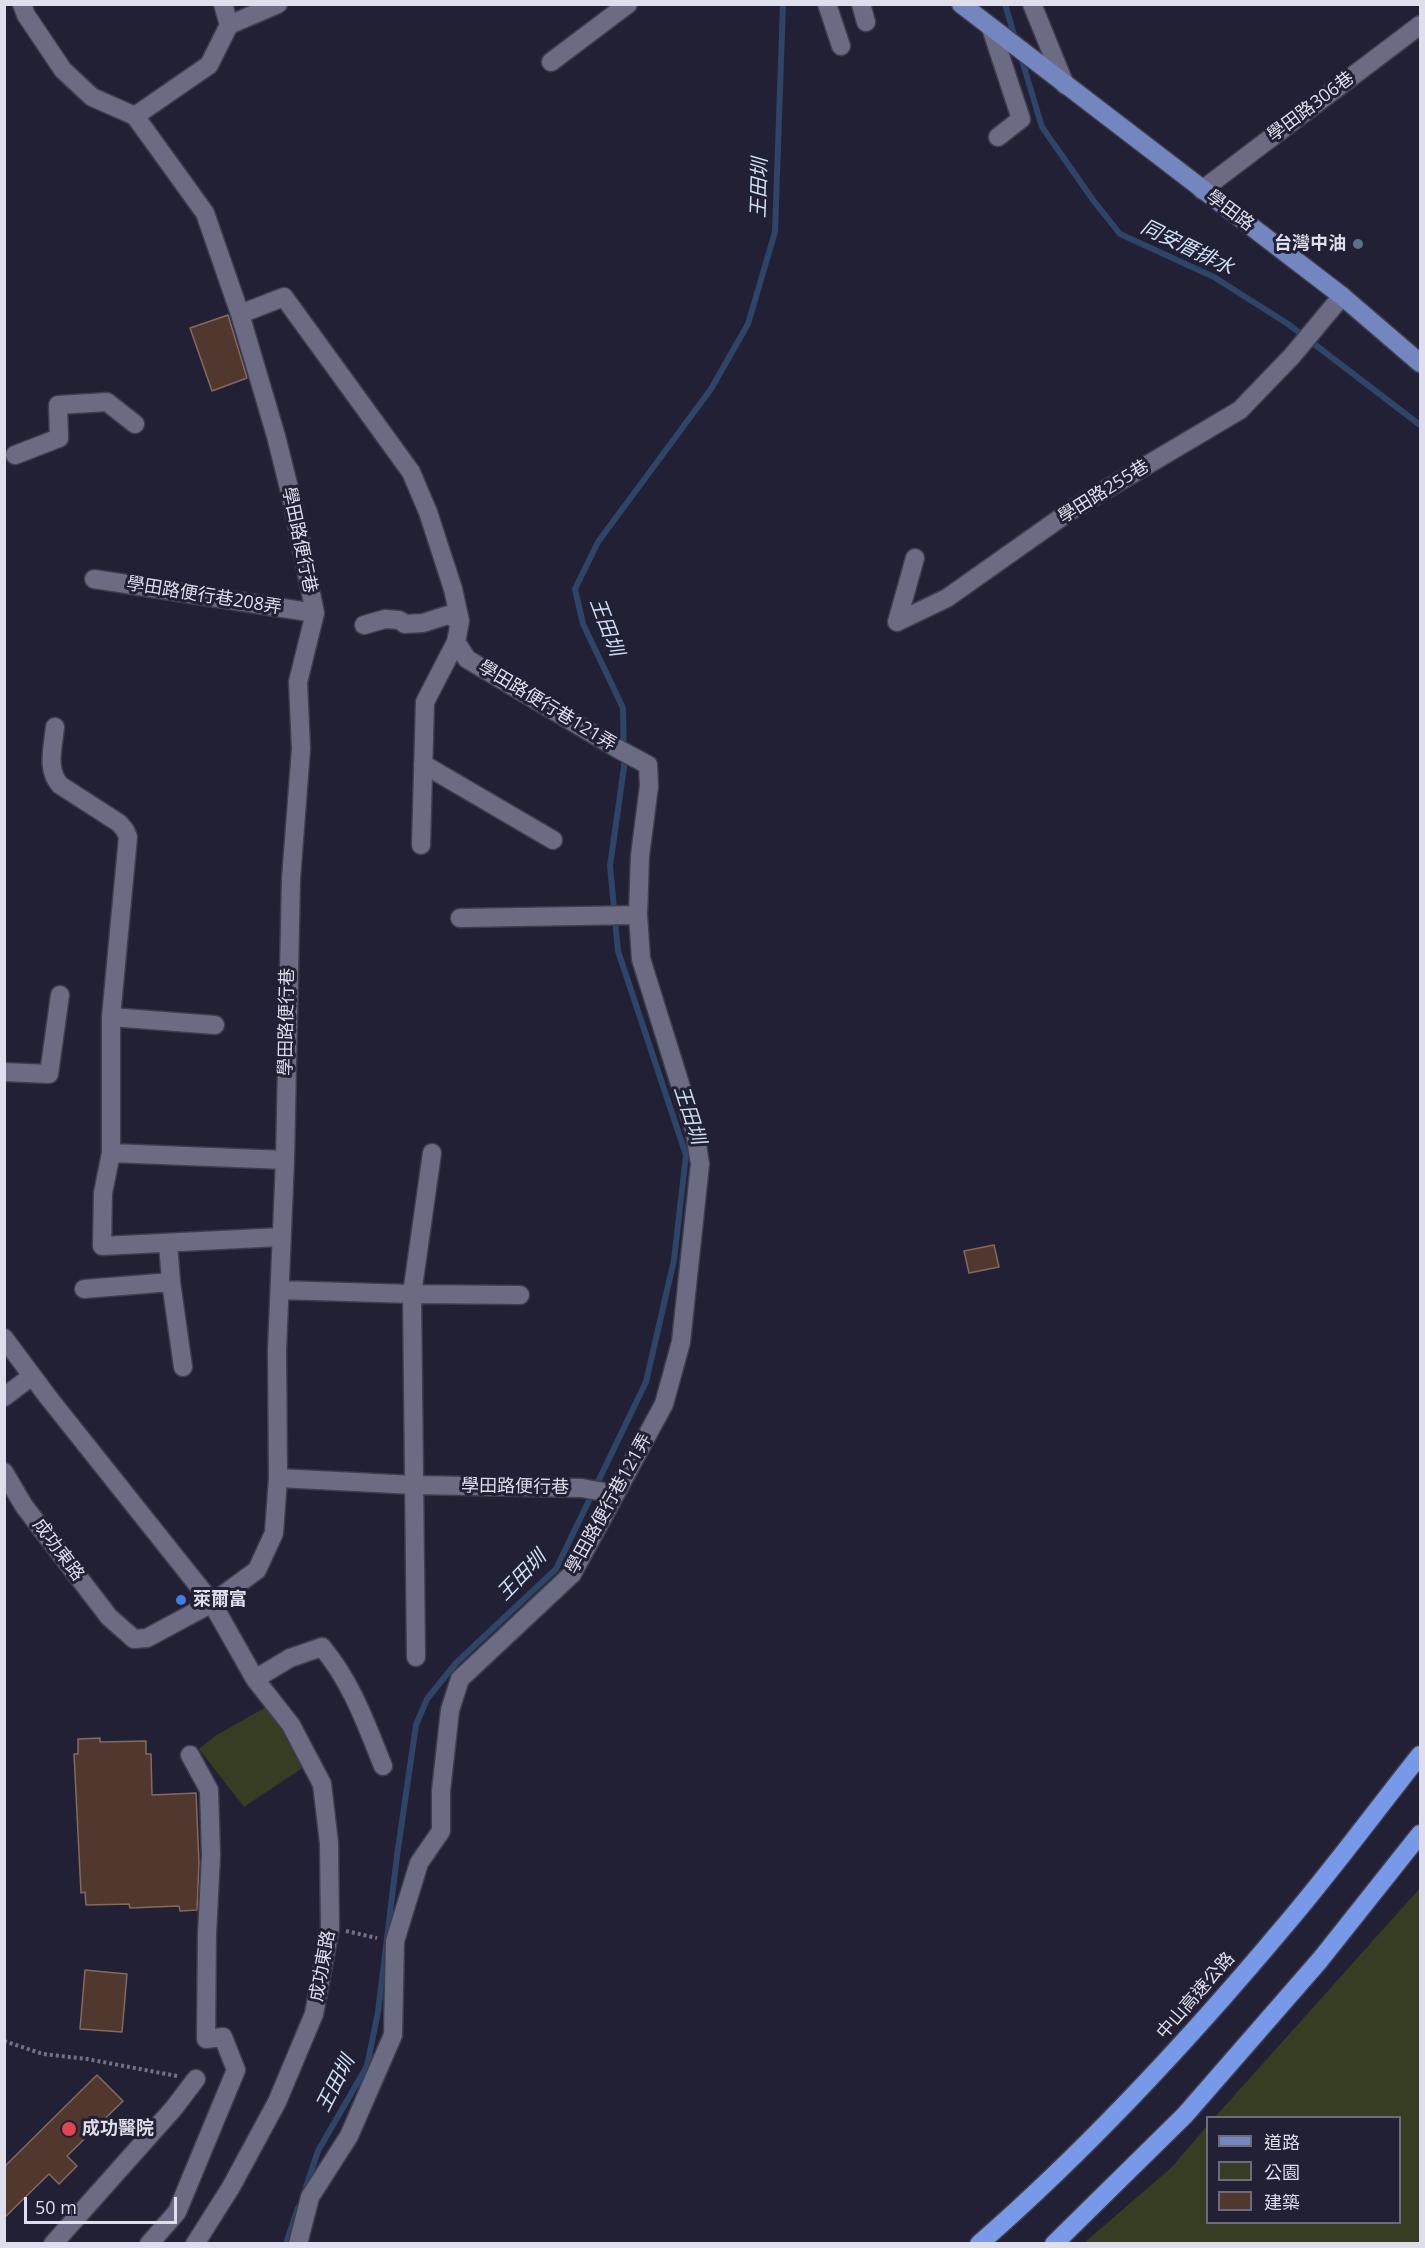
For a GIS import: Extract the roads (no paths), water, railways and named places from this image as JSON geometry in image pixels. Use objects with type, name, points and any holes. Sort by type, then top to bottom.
[{"type":"highway","name":"中山高速公路","points":[[979,2244],[1040,2190],[1180,2047],[1283,1929],[1420,1755]]},
{"type":"highway","points":[[1054,2244],[1185,2115],[1320,1960],[1420,1834]]},
{"type":"main road","points":[[961,4],[991,28]]},
{"type":"main road","name":"學田路","points":[[991,28],[1342,296],[1420,363]]},
{"type":"street","points":[[22,4],[26,15],[63,70],[92,97],[135,116],[209,65],[229,25],[278,4]]},
{"type":"street","points":[[223,4],[229,25]]},
{"type":"street","points":[[551,62],[628,4]]},
{"type":"street","points":[[827,4],[841,46]]},
{"type":"street","points":[[1032,4],[1065,85]]},
{"type":"street","name":"學田路306巷","points":[[1202,190],[1420,25]]},
{"type":"street","points":[[991,28],[1021,119],[998,137]]},
{"type":"street","name":"學田路便行巷","points":[[135,116],[205,213],[240,314],[292,500],[315,613],[298,682],[301,749],[291,879],[285,1160],[277,1350],[278,1478],[274,1533],[257,1570],[212,1603]]},
{"type":"street","name":"學田路255巷","points":[[915,558],[897,622],[947,598],[1073,509],[1240,410],[1292,356],[1342,296]]},
{"type":"street","points":[[240,314],[284,297],[411,472],[428,512],[453,589],[460,621],[456,642],[425,702],[421,845]]},
{"type":"street","points":[[15,455],[58,438],[57,405],[107,402],[135,424]]},
{"type":"street","name":"學田路便行巷208弄","points":[[94,579],[315,613]]},
{"type":"street","points":[[364,625],[385,619],[399,620],[405,624],[423,623],[448,615],[460,621]]},
{"type":"street","name":"學田路便行巷121弄","points":[[298,2244],[310,2197],[349,2136],[393,2035],[395,1941],[419,1863],[441,1831],[441,1791],[450,1710],[460,1679],[572,1574],[664,1404],[681,1342],[700,1164],[695,1132],[641,959],[638,915],[640,856],[649,786],[648,765],[467,658],[456,642]]},
{"type":"street","points":[[55,727],[51,770],[53,777],[60,785],[120,823],[128,837],[111,1017],[111,1153],[104,1192],[102,1246],[280,1237]]},
{"type":"street","points":[[423,764],[553,840]]},
{"type":"street","points":[[460,918],[638,915]]},
{"type":"street","points":[[4,1072],[49,1074],[60,995]]},
{"type":"street","points":[[111,1017],[214,1025]]},
{"type":"street","points":[[111,1153],[285,1160]]},
{"type":"street","points":[[416,1657],[412,1294],[432,1153]]},
{"type":"street","points":[[168,1243],[183,1367]]},
{"type":"street","points":[[84,1288],[171,1282]]},
{"type":"street","points":[[280,1290],[520,1295]]},
{"type":"street","name":"成功東路","points":[[4,1338],[212,1603],[255,1679],[291,1725],[322,1784],[329,1843],[330,1928],[314,2014],[277,2102],[231,2187],[195,2244]]},
{"type":"street","points":[[4,1397],[32,1376]]},
{"type":"street","name":"成功東路","points":[[4,1472],[24,1506],[109,1617],[134,1639],[147,1638],[212,1603]]},
{"type":"street","name":"學田路便行巷","points":[[278,1478],[414,1485],[582,1488],[615,1494]]},
{"type":"street","points":[[255,1679],[290,1658],[322,1647],[336,1663],[357,1700],[383,1766]]},
{"type":"street","points":[[149,2244],[177,2212],[236,2070],[224,2037],[206,2039],[207,1934],[211,1855],[209,1790],[190,1755]]},
{"type":"street","points":[[53,2244],[174,2108],[195,2079]]},
{"type":"waterway","name":"王田圳","points":[[304,2193],[318,2151],[367,2066],[378,2012],[416,1725],[427,1699],[456,1663],[556,1569],[646,1382],[674,1260],[686,1155],[618,951],[610,866],[624,767],[623,708],[583,624],[575,589],[598,542],[711,389],[748,324],[775,232],[783,4]]},
{"type":"waterway","name":"同安厝排水","points":[[1005,4],[1015,38]]},
{"type":"waterway","name":"同安厝排水","points":[[1021,57],[1042,127],[1120,234],[1214,277],[1288,324],[1420,425]]},
{"type":"waterway","name":"王田圳","points":[[286,2244],[298,2208]]},
{"type":"place","name":"台灣中油","points":[[1358,244]]},
{"type":"place","name":"萊爾富","points":[[181,1600]]},
{"type":"place","name":"成功醫院","points":[[69,2129]]}]
